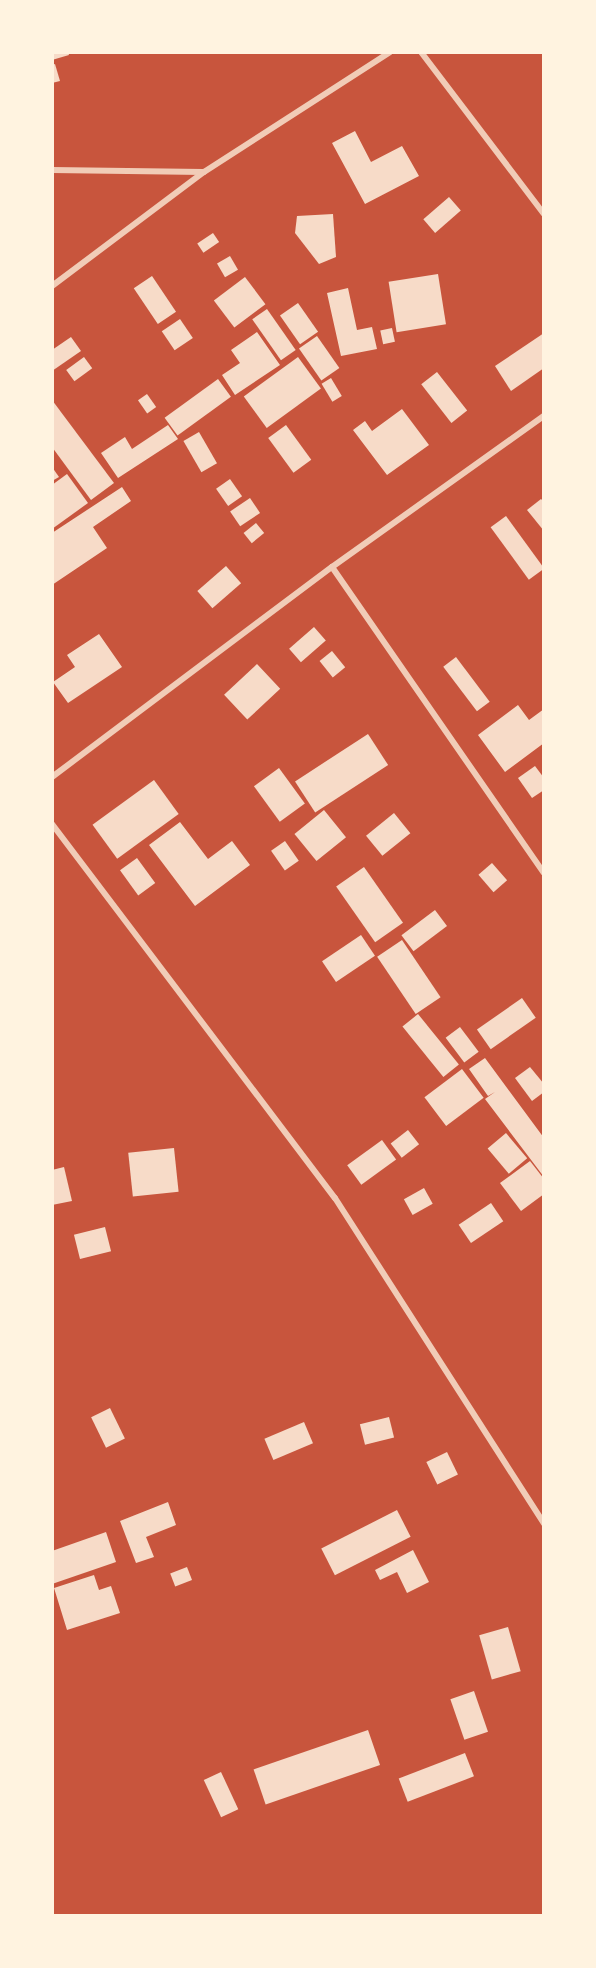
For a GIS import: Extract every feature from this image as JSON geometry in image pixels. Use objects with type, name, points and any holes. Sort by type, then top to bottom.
[{"type":"street","points":[[52,286],[204,172],[390,52]]},
{"type":"street","points":[[421,52],[543,214]]},
{"type":"street","points":[[52,170],[204,172]]},
{"type":"street","points":[[52,777],[332,567],[543,416]]},
{"type":"street","points":[[332,567],[543,873]]},
{"type":"street","points":[[52,824],[335,1198],[543,1524]]},
{"type":"building","points":[[52,52],[68,52],[69,55],[52,60]]},
{"type":"building","points":[[55,64],[60,81],[52,83],[52,65]]},
{"type":"building","points":[[355,131],[371,162],[402,146],[419,176],[365,204],[332,143]]},
{"type":"building","points":[[449,197],[461,211],[435,233],[423,219]]},
{"type":"building","points":[[333,214],[336,257],[319,264],[295,233],[297,216]]},
{"type":"building","points":[[213,233],[219,242],[203,253],[197,244]]},
{"type":"building","points":[[230,256],[238,270],[225,277],[217,264]]},
{"type":"building","points":[[438,274],[446,324],[397,332],[389,282]]},
{"type":"building","points":[[152,276],[176,312],[158,324],[134,288]]},
{"type":"building","points":[[245,277],[265,304],[234,328],[214,300]]},
{"type":"building","points":[[348,288],[357,330],[372,327],[377,349],[341,356],[327,293]]},
{"type":"building","points":[[298,303],[318,332],[300,344],[280,316]]},
{"type":"building","points":[[267,309],[296,350],[281,360],[252,319]]},
{"type":"building","points":[[180,319],[193,338],[175,350],[162,331]]},
{"type":"building","points":[[392,328],[395,342],[383,344],[380,330]]},
{"type":"building","points":[[257,332],[280,365],[235,395],[222,375],[240,363],[231,350]]},
{"type":"building","points":[[544,333],[544,368],[511,391],[495,366]]},
{"type":"building","points":[[317,336],[339,368],[321,381],[299,349]]},
{"type":"building","points":[[71,337],[81,351],[52,371],[52,350]]},
{"type":"building","points":[[84,357],[92,368],[74,381],[66,370]]},
{"type":"building","points":[[298,357],[321,389],[267,428],[244,396]]},
{"type":"building","points":[[437,372],[467,411],[451,423],[421,384]]},
{"type":"building","points":[[331,378],[342,396],[332,402],[322,384]]},
{"type":"building","points":[[218,379],[231,397],[178,436],[165,418]]},
{"type":"building","points":[[147,394],[156,407],[147,413],[138,400]]},
{"type":"building","points":[[52,400],[114,483],[91,500],[52,447]]},
{"type":"building","points":[[402,409],[429,445],[387,475],[353,430],[365,421],[372,431]]},
{"type":"building","points":[[168,425],[178,439],[118,478],[101,453],[125,437],[132,449]]},
{"type":"building","points":[[286,425],[311,460],[293,473],[268,438]]},
{"type":"building","points":[[199,432],[217,463],[201,472],[183,441]]},
{"type":"building","points":[[52,467],[59,477],[52,481]]},
{"type":"building","points":[[67,474],[88,503],[52,529],[52,485]]},
{"type":"building","points":[[230,479],[242,496],[228,506],[216,489]]},
{"type":"building","points":[[122,487],[131,501],[93,527],[107,548],[52,585],[52,533]]},
{"type":"building","points":[[250,498],[260,513],[240,526],[230,511]]},
{"type":"building","points":[[541,499],[544,502],[544,531],[527,510]]},
{"type":"building","points":[[506,516],[544,568],[529,580],[491,527]]},
{"type":"building","points":[[256,523],[264,533],[252,543],[244,533]]},
{"type":"building","points":[[226,566],[241,583],[212,608],[197,591]]},
{"type":"building","points":[[314,627],[326,641],[301,662],[289,649]]},
{"type":"building","points":[[99,634],[122,667],[68,703],[53,682],[75,667],[67,655]]},
{"type":"building","points":[[332,651],[345,667],[333,677],[320,661]]},
{"type":"building","points":[[456,657],[490,702],[477,711],[443,667]]},
{"type":"building","points":[[257,664],[280,689],[247,720],[224,695]]},
{"type":"building","points":[[518,705],[529,720],[544,709],[544,743],[505,772],[478,735]]},
{"type":"building","points":[[368,734],[388,765],[315,812],[295,781]]},
{"type":"building","points":[[535,766],[544,778],[544,790],[532,798],[518,778]]},
{"type":"building","points":[[279,768],[305,804],[280,822],[254,786]]},
{"type":"building","points":[[154,780],[179,814],[117,859],[93,825]]},
{"type":"building","points":[[324,810],[346,837],[316,861],[294,834]]},
{"type":"building","points":[[394,813],[410,833],[382,856],[366,836]]},
{"type":"building","points":[[180,822],[208,859],[232,841],[250,865],[195,906],[149,845]]},
{"type":"building","points":[[285,841],[299,861],[285,870],[271,851]]},
{"type":"building","points":[[137,858],[155,883],[138,895],[120,870]]},
{"type":"building","points":[[492,863],[507,880],[494,892],[478,875]]},
{"type":"building","points":[[364,867],[403,923],[375,942],[336,887]]},
{"type":"building","points":[[435,910],[447,926],[413,951],[401,935]]},
{"type":"building","points":[[361,935],[375,956],[336,982],[322,961]]},
{"type":"building","points":[[402,940],[441,997],[416,1014],[377,957]]},
{"type":"building","points":[[522,998],[536,1018],[491,1049],[477,1030]]},
{"type":"building","points":[[418,1014],[459,1065],[443,1077],[402,1027]]},
{"type":"building","points":[[460,1027],[479,1052],[464,1063],[446,1038]]},
{"type":"building","points":[[485,1058],[544,1138],[544,1177],[485,1099],[495,1092],[488,1096],[469,1069]]},
{"type":"building","points":[[530,1067],[544,1084],[544,1092],[532,1101],[515,1078]]},
{"type":"building","points":[[462,1069],[484,1098],[446,1126],[424,1097]]},
{"type":"building","points":[[408,1130],[419,1144],[402,1158],[391,1144]]},
{"type":"building","points":[[506,1133],[527,1158],[509,1174],[488,1148]]},
{"type":"building","points":[[382,1140],[396,1159],[361,1185],[347,1165]]},
{"type":"building","points":[[174,1148],[179,1192],[133,1197],[128,1153]]},
{"type":"building","points":[[530,1161],[544,1179],[544,1194],[521,1211],[500,1183]]},
{"type":"building","points":[[64,1167],[72,1201],[52,1205],[52,1170]]},
{"type":"building","points":[[424,1188],[433,1204],[413,1215],[404,1199]]},
{"type":"building","points":[[491,1203],[503,1221],[471,1243],[459,1225]]},
{"type":"building","points":[[105,1227],[111,1251],[80,1259],[74,1235]]},
{"type":"building","points":[[110,1408],[125,1439],[106,1448],[91,1417]]},
{"type":"building","points":[[389,1417],[394,1437],[365,1445],[360,1424]]},
{"type":"building","points":[[304,1422],[313,1443],[273,1460],[264,1439]]},
{"type":"building","points":[[447,1452],[458,1474],[437,1485],[426,1462]]},
{"type":"building","points":[[168,1502],[176,1525],[146,1537],[154,1557],[136,1563],[120,1521]]},
{"type":"building","points":[[397,1510],[411,1537],[335,1575],[321,1549]]},
{"type":"building","points":[[106,1532],[116,1562],[52,1584],[52,1551]]},
{"type":"building","points":[[413,1550],[429,1582],[407,1593],[397,1572],[380,1580],[375,1570]]},
{"type":"building","points":[[187,1567],[192,1580],[175,1587],[170,1573]]},
{"type":"building","points":[[94,1575],[99,1590],[111,1586],[120,1613],[67,1630],[54,1588]]},
{"type":"building","points":[[508,1627],[521,1671],[492,1679],[479,1635]]},
{"type":"building","points":[[474,1691],[488,1732],[464,1740],[450,1699]]},
{"type":"building","points":[[368,1730],[380,1765],[266,1804],[254,1769]]},
{"type":"building","points":[[465,1753],[474,1776],[408,1802],[399,1778]]},
{"type":"building","points":[[221,1772],[238,1809],[221,1817],[204,1780]]}]
